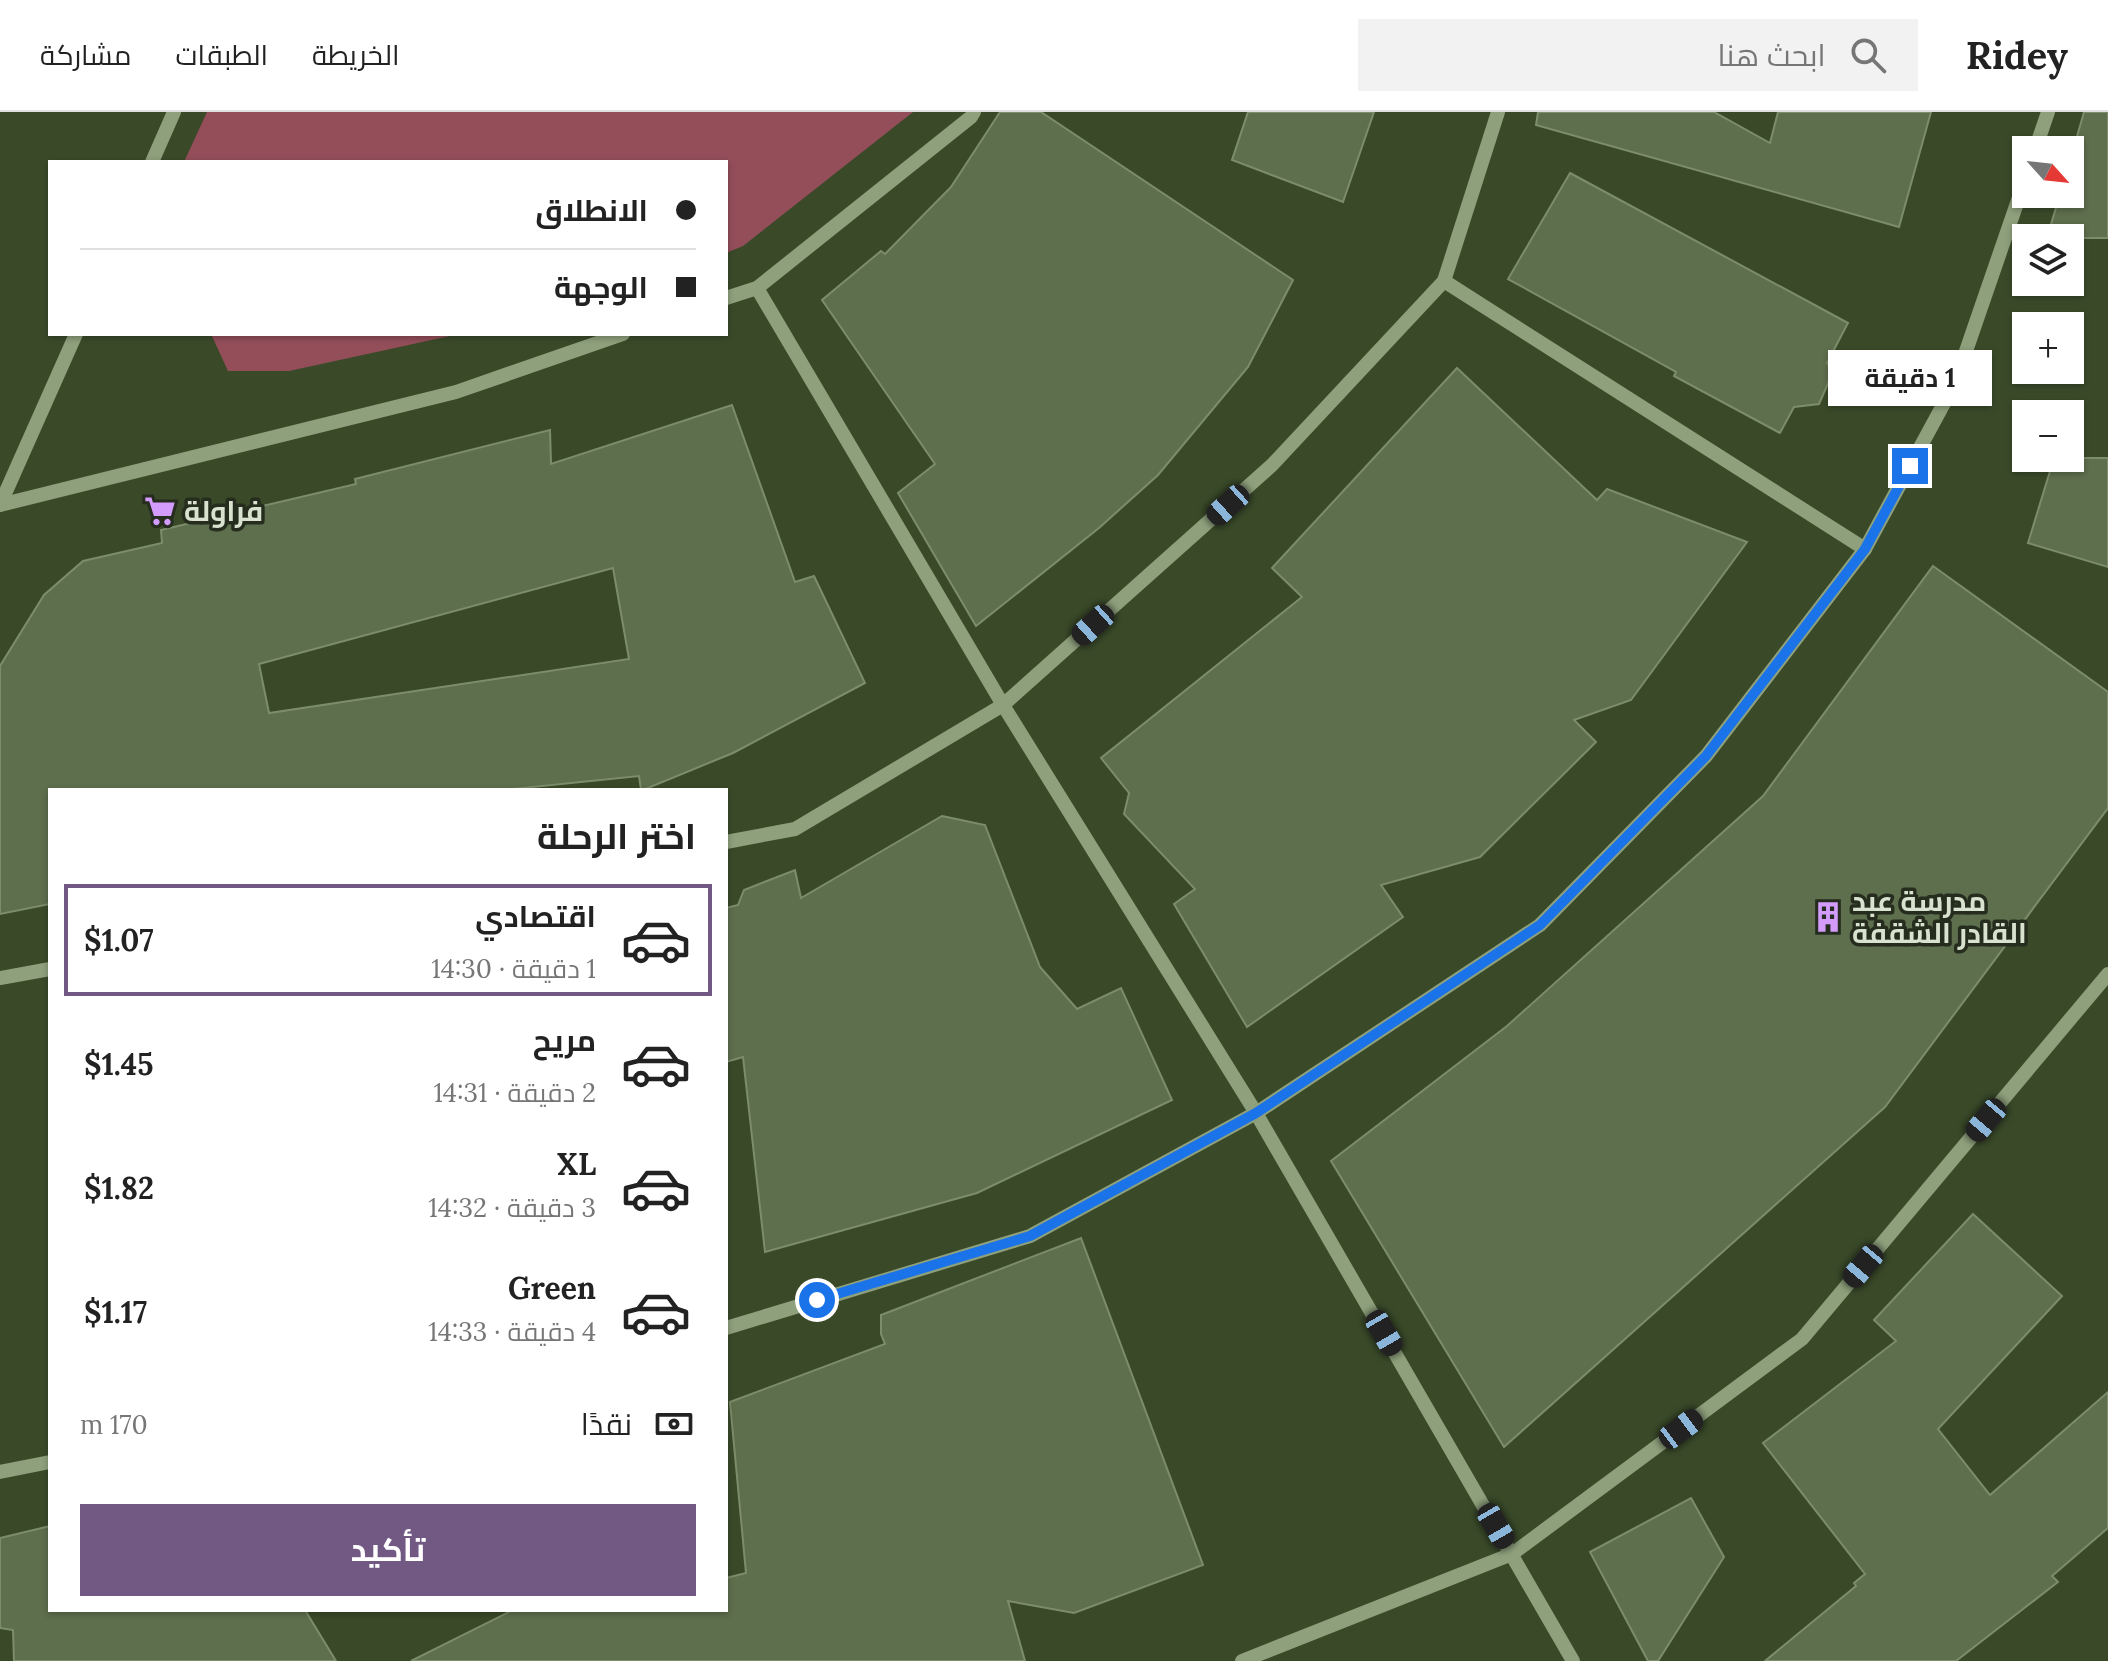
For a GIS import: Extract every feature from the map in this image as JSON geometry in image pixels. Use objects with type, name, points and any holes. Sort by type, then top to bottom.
[{"type":"street","points":[[153,160],[174,112]]},
{"type":"street","points":[[728,297],[757,288],[974,112]]},
{"type":"street","points":[[728,842],[795,829],[1003,705],[1272,465],[1444,281],[1498,112]]},
{"type":"street","points":[[2040,136],[2048,112]]},
{"type":"street","points":[[728,1327],[1030,1236],[1256,1113],[1540,925],[1706,756],[1865,549],[1955,383],[2015,208]]},
{"type":"street","points":[[1444,281],[1865,549]]},
{"type":"street","points":[[757,288],[1003,705],[1256,1113],[1573,1661]]},
{"type":"street","points":[[0,505],[75,336]]},
{"type":"street","points":[[0,505],[456,392],[617,336]]},
{"type":"street","points":[[0,978],[48,969]]},
{"type":"street","points":[[1242,1661],[1512,1554],[1802,1339],[2108,974]]},
{"type":"street","points":[[0,1472],[48,1462]]},
{"type":"shaded area","points":[[207,112],[913,112],[743,246],[728,252],[728,160],[185,160]]},
{"type":"shaded area","points":[[212,336],[450,336],[289,371],[228,371]]},
{"type":"building","points":[[1000,112],[1041,112],[1293,280],[1248,367],[1158,475],[1099,528],[976,626],[898,493],[935,464],[822,300],[881,251],[885,254],[951,187]]},
{"type":"building","points":[[1248,112],[1374,112],[1343,202],[1232,160]]},
{"type":"building","points":[[1538,112],[1714,112],[1770,143],[1778,112],[1931,112],[1899,227],[1536,125]]},
{"type":"building","points":[[2084,112],[2108,112],[2108,238],[2084,238],[2084,224],[2051,224],[2056,208],[2084,208],[2084,136],[2077,136]]},
{"type":"building","points":[[1570,173],[1848,323],[1827,363],[1833,372],[1819,404],[1794,407],[1780,433],[1674,376],[1676,372],[1508,279]]},
{"type":"building","points":[[1457,368],[1597,500],[1607,489],[1747,542],[1631,700],[1574,720],[1596,742],[1480,857],[1381,885],[1403,917],[1247,1027],[1174,904],[1195,889],[1124,814],[1129,793],[1101,758],[1302,597],[1272,568]]},
{"type":"building","points":[[732,405],[795,582],[814,576],[865,683],[733,753],[648,788],[641,788],[639,776],[522,788],[48,788],[48,904],[0,914],[0,666],[44,595],[83,561],[162,543],[161,530],[356,484],[355,479],[550,430],[551,464]],"holes":[[[613,568],[629,659],[269,713],[259,664]]]},
{"type":"building","points":[[2084,458],[2108,458],[2108,567],[2028,543],[2050,472],[2084,472]]},
{"type":"building","name":"مدرسة عبد القادر الشقفة","points":[[1933,566],[2108,692],[2108,808],[1885,1107],[1504,1447],[1331,1161],[1507,1026],[1763,796]]},
{"type":"building","points":[[942,816],[985,825],[1040,967],[1077,1009],[1121,988],[1172,1100],[977,1193],[765,1252],[743,1057],[728,1061],[728,908],[738,905],[744,890],[795,870],[801,898]]},
{"type":"building","points":[[1973,1214],[2062,1296],[1938,1429],[1990,1495],[2108,1392],[2108,1528],[2052,1576],[2058,1582],[1956,1661],[1765,1661],[1856,1586],[1854,1583],[1865,1574],[1763,1443],[1896,1341],[1874,1320]]},
{"type":"building","points":[[1081,1238],[1203,1565],[1074,1613],[1008,1601],[1025,1661],[411,1661],[509,1612],[728,1612],[728,1578],[746,1573],[730,1402],[885,1344],[881,1334],[881,1315]]},
{"type":"building","points":[[1691,1498],[1724,1557],[1658,1661],[1648,1661],[1590,1552]]},
{"type":"building","points":[[48,1526],[48,1612],[306,1612],[336,1661],[14,1661],[13,1630],[0,1628],[0,1538]]},
{"type":"place","name":"فراولة","points":[[160,511]]},
{"type":"place","name":"مدرسة عبد القادر الشقفة","points":[[1828,917]]},
{"type":"route","points":[[817,1300],[1030,1236],[1256,1113],[1540,925],[1706,756],[1865,549],[1910,466]]}]
